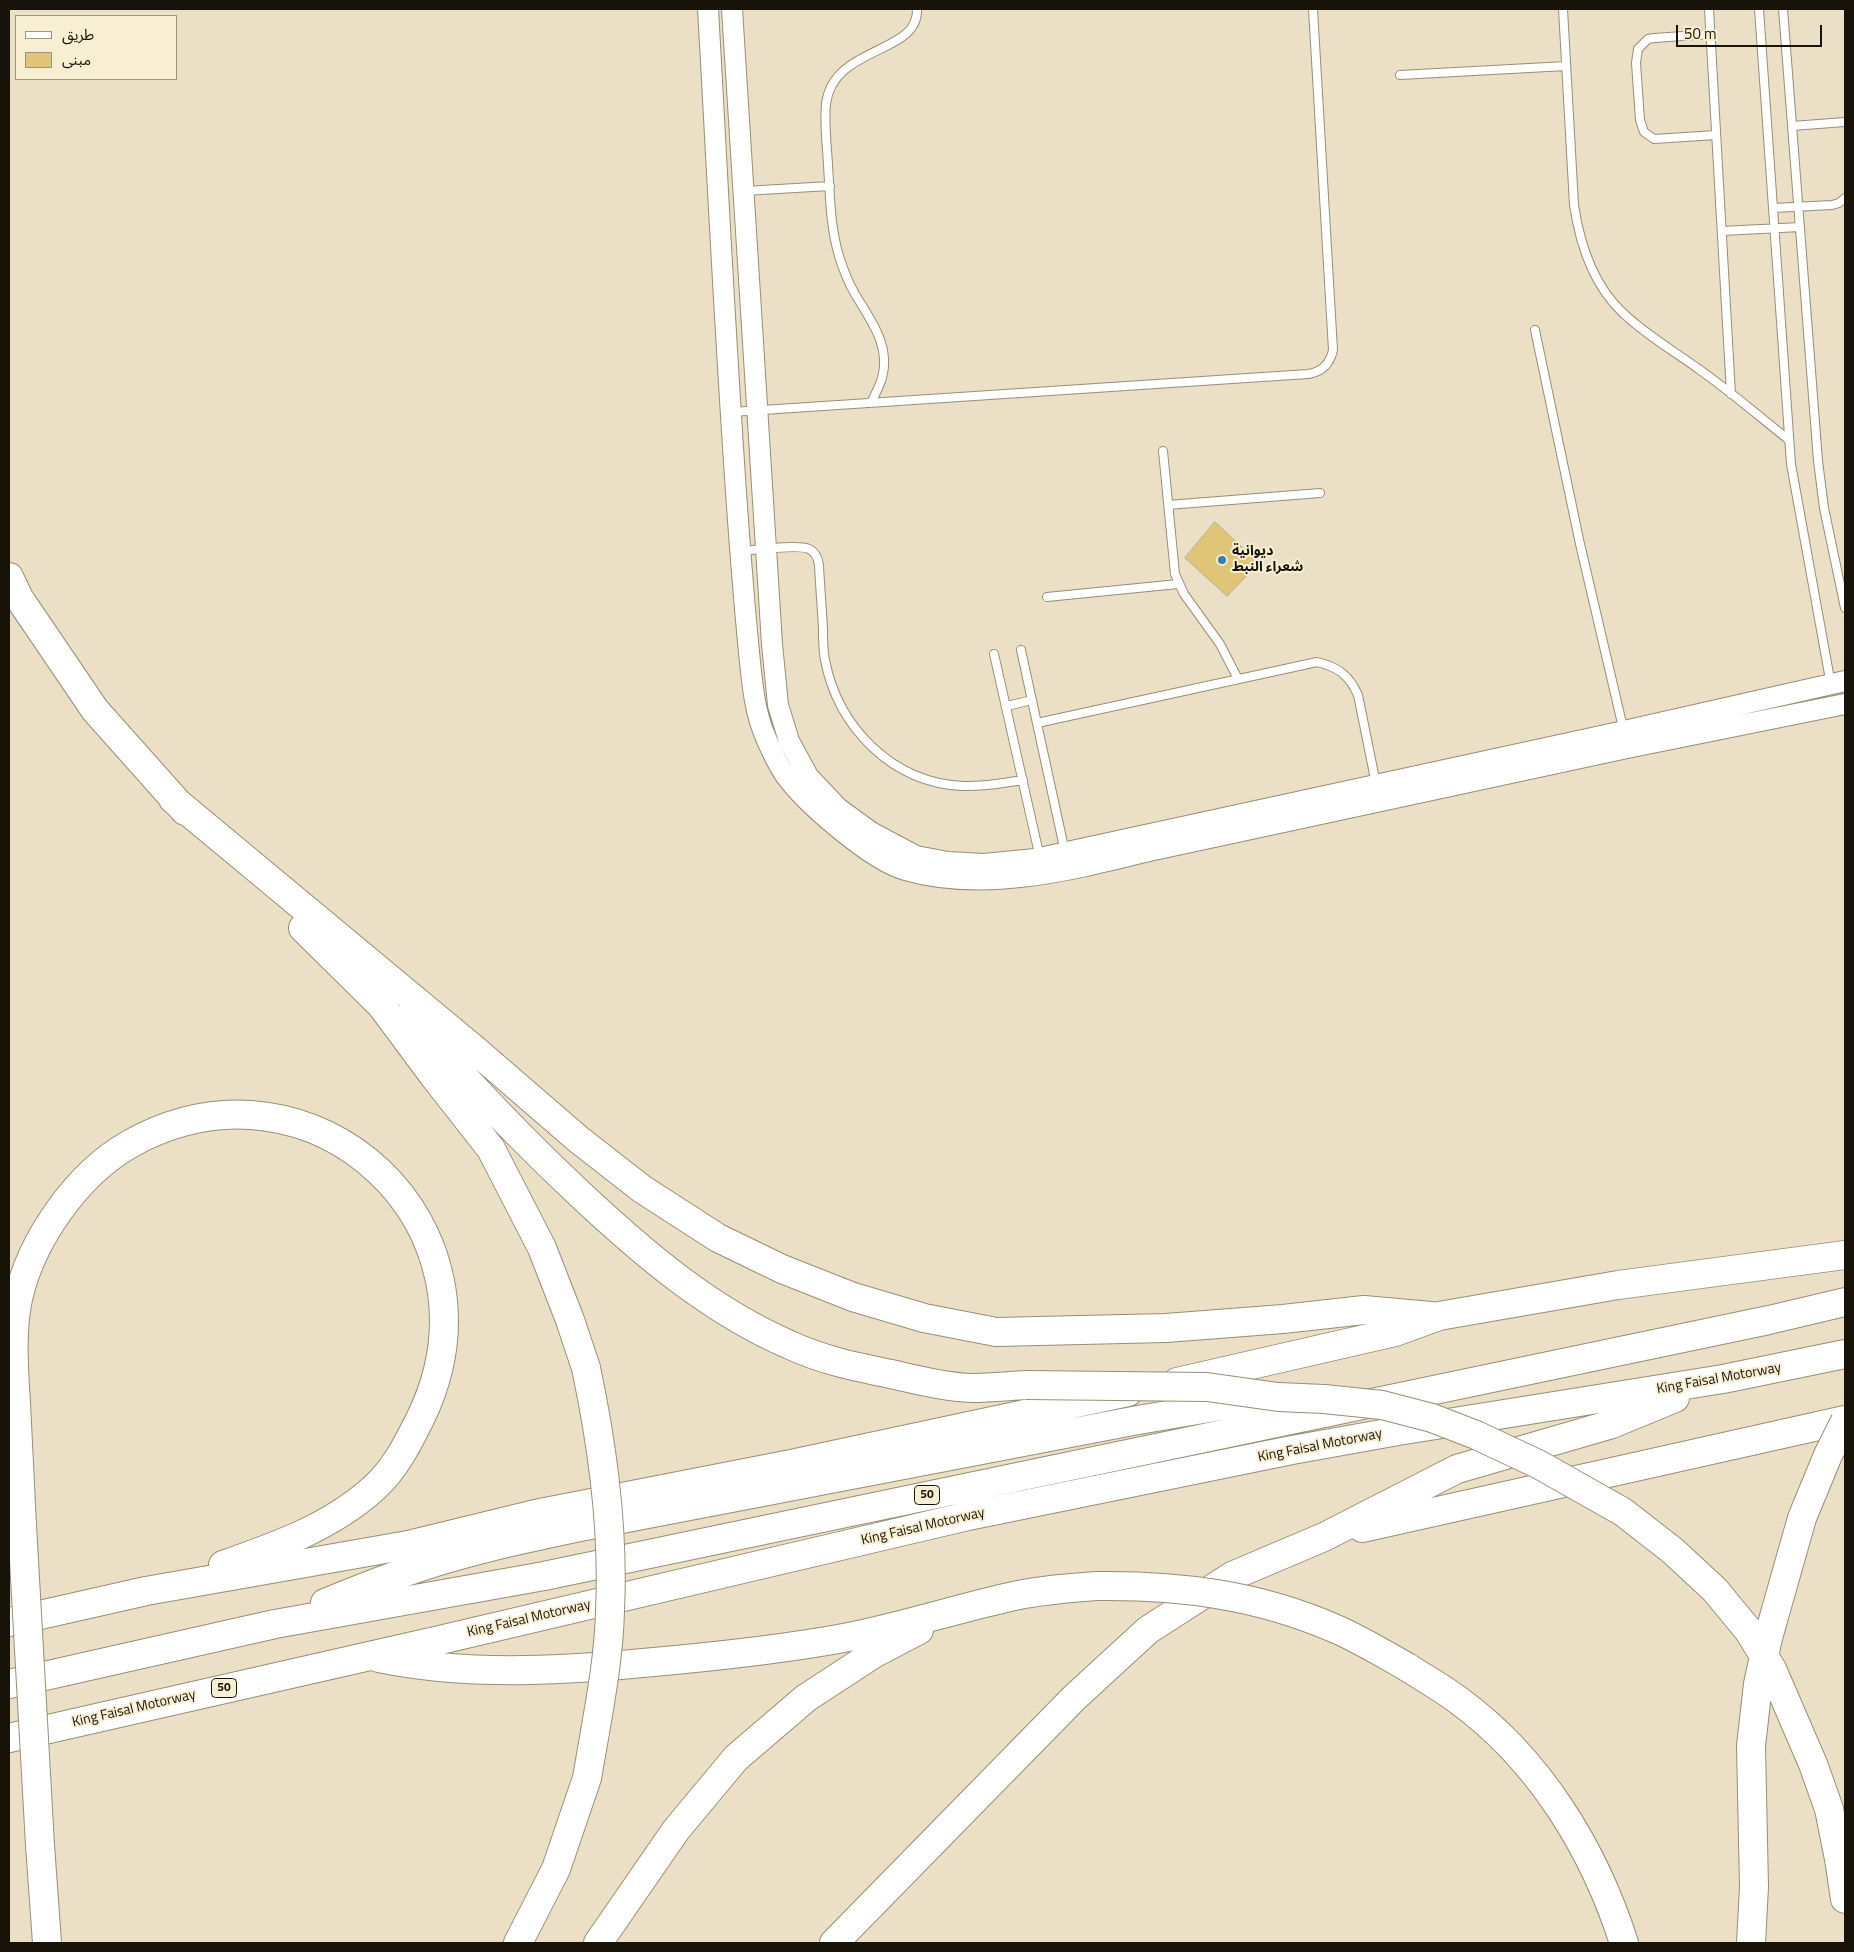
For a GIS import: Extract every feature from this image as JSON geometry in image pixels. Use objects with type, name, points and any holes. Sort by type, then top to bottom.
[{"type":"highway","points":[[9,577],[19,598],[95,710],[173,800],[381,1005],[491,1149],[542,1248],[570,1320],[586,1368],[599,1428],[607,1489],[611,1550],[610,1611],[605,1672],[587,1778],[556,1869],[518,1943]]},
{"type":"highway","points":[[173,800],[475,1050],[578,1139],[642,1189],[718,1238],[782,1269],[853,1297],[915,1316],[996,1332],[1166,1328],[1283,1319],[1364,1310],[1439,1316]]},
{"type":"highway","points":[[381,1005],[408,1014],[469,1084],[525,1142],[630,1241],[686,1284],[735,1317],[790,1345],[843,1364],[927,1383],[973,1388],[1026,1385],[1207,1387],[1278,1397],[1324,1399],[1382,1405],[1441,1422],[1538,1464],[1623,1512],[1673,1551],[1715,1590],[1742,1623],[1772,1669],[1813,1764],[1828,1809],[1845,1899]]},
{"type":"highway","points":[[47,1943],[15,1385],[16,1313],[19,1296],[32,1259],[66,1201],[102,1163],[121,1149],[144,1136],[184,1121],[210,1116],[242,1114],[295,1122],[317,1130],[338,1141],[391,1183],[409,1206],[424,1232],[436,1262],[442,1285],[442,1342],[433,1392],[410,1442],[400,1458],[377,1486],[362,1498],[317,1528],[300,1536],[146,1591]]},
{"type":"highway","points":[[9,1622],[146,1591],[359,1555],[456,1534],[535,1514],[772,1468],[1250,1367],[1395,1332],[1439,1316],[1618,1285],[1845,1255]]},
{"type":"highway","name":"King Faisal Motorway","points":[[9,1684],[275,1624],[544,1576],[1770,1320],[1845,1302]]},
{"type":"highway","name":"King Faisal Motorway","points":[[9,1738],[440,1640],[968,1516],[1369,1436],[1723,1379],[1845,1354]]},
{"type":"highway","points":[[834,1943],[1074,1698],[1148,1630],[1232,1576],[1324,1537],[1457,1469],[1612,1424],[1723,1379]]},
{"type":"highway","points":[[275,1624],[401,1573],[499,1544],[1138,1420],[1278,1397]]},
{"type":"highway","points":[[1324,1537],[1845,1421]]},
{"type":"highway","points":[[1750,1943],[1754,1886],[1751,1746],[1758,1684],[1771,1628],[1802,1518],[1828,1455],[1845,1421]]},
{"type":"highway","points":[[368,1655],[425,1666],[482,1671],[521,1671],[604,1666],[704,1657],[841,1638],[1043,1590],[1097,1586],[1178,1588],[1258,1602],[1335,1629],[1407,1667],[1458,1700],[1498,1734],[1529,1768],[1568,1819],[1591,1859],[1602,1883],[1624,1943]]},
{"type":"highway","points":[[598,1943],[676,1830],[736,1758],[806,1698],[875,1653],[957,1610]]},
{"type":"street","points":[[708,9],[741,551],[754,698],[765,737],[786,775],[818,810],[850,837],[878,857],[902,869],[937,876],[976,880],[1026,876],[1083,867],[1378,793]]},
{"type":"street","points":[[732,9],[756,411],[778,704],[789,741],[808,776],[838,808],[871,832],[916,856],[948,862],[984,864],[1040,858],[1378,793],[1837,694]]},
{"type":"lane","points":[[871,403],[882,378],[883,350],[880,336],[855,293],[839,255],[832,220],[825,114],[830,89],[837,78],[850,64],[909,32],[916,20],[917,9]]},
{"type":"lane","points":[[732,412],[1308,374],[1322,369],[1332,357],[1333,350],[1314,9]]},
{"type":"lane","points":[[1562,9],[1574,205],[1584,252],[1594,274],[1622,312],[1640,328],[1732,394],[1789,440]]},
{"type":"lane","points":[[1709,9],[1732,394]]},
{"type":"lane","points":[[1759,9],[1789,440],[1794,487],[1837,694]]},
{"type":"lane","points":[[1783,9],[1821,484],[1845,608]]},
{"type":"lane","points":[[1710,34],[1648,39],[1638,49],[1636,63],[1640,120],[1644,132],[1654,139],[1716,135]]},
{"type":"lane","points":[[1400,75],[1566,66]]},
{"type":"lane","points":[[1792,126],[1845,122],[1845,128]]},
{"type":"lane","points":[[743,192],[830,186]]},
{"type":"lane","points":[[1773,208],[1832,205],[1839,203],[1845,198]]},
{"type":"lane","points":[[1722,231],[1800,226]]},
{"type":"lane","points":[[1535,330],[1580,544],[1625,740]]},
{"type":"lane","points":[[1163,451],[1173,564],[1178,584],[1220,644],[1238,678]]},
{"type":"lane","points":[[1168,505],[1320,493]]},
{"type":"lane","points":[[741,551],[806,548],[816,554],[819,565],[824,658],[830,683],[840,706],[853,728],[870,747],[890,762],[912,774],[937,782],[962,786],[1023,780]]},
{"type":"lane","points":[[1047,597],[1178,584]]},
{"type":"lane","points":[[1021,650],[1065,852]]},
{"type":"lane","points":[[994,654],[1040,858]]},
{"type":"lane","points":[[1037,723],[1317,662],[1331,665],[1343,672],[1352,683],[1358,695],[1378,793]]},
{"type":"lane","points":[[1007,706],[1032,700]]},
{"type":"building","name":"ديوانية شعراء النبط","points":[[1215,522],[1259,563],[1227,596],[1185,558]]},
{"type":"place","name":"ديوانية شعراء النبط","points":[[1222,560]]}]
